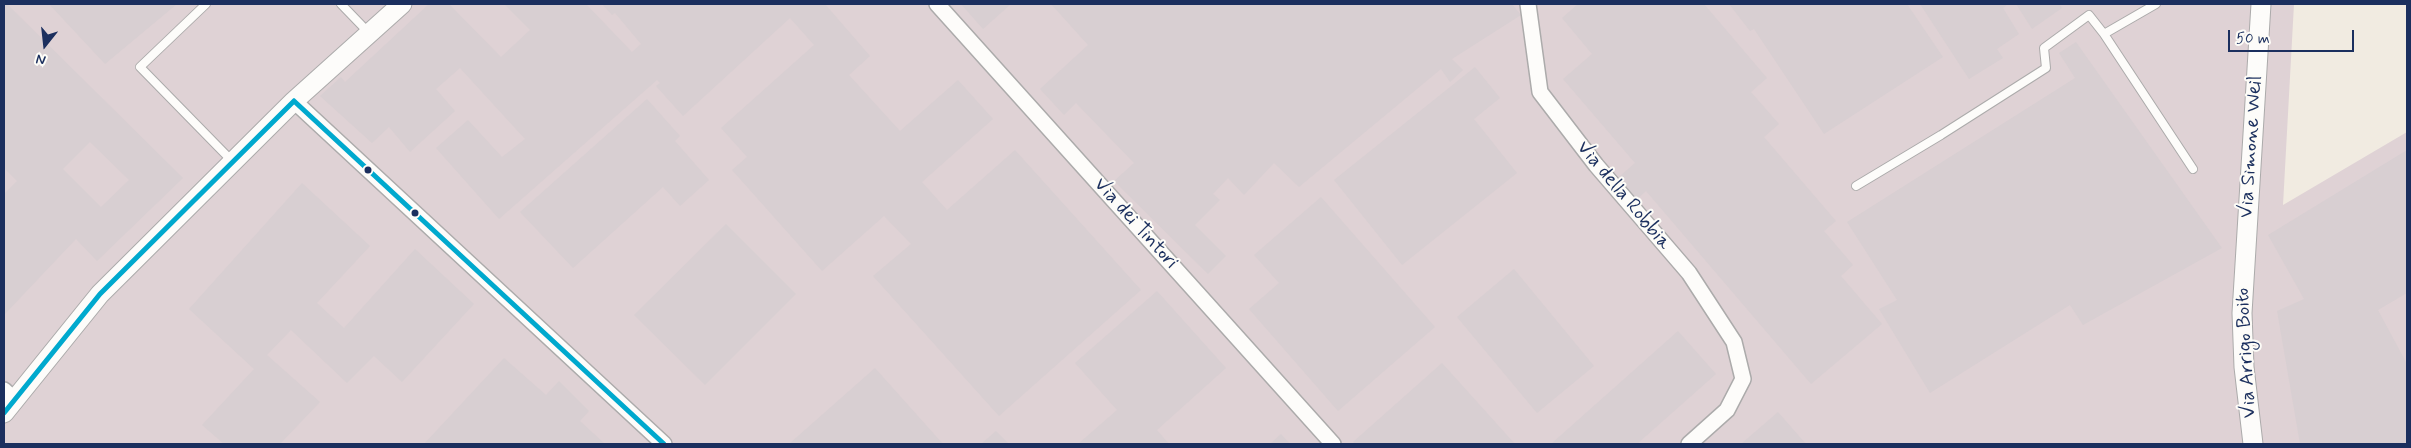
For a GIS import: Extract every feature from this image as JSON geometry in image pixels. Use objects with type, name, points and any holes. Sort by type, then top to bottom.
[{"type":"street","points":[[7,401],[100,294],[294,101],[402,4]]},
{"type":"street","name":"Via dei Tintori","points":[[937,4],[1333,444]]},
{"type":"street","name":"Via della Robbia","points":[[1528,4],[1540,92],[1596,165],[1689,273],[1734,342],[1743,379],[1727,410],[1689,444]]},
{"type":"street","name":"Via Simone Weil","points":[[2245,261],[2261,4]]},
{"type":"street","points":[[294,101],[657,442]]},
{"type":"street","name":"Via Arrigo Boito","points":[[2245,261],[2242,313],[2244,367],[2254,444]]},
{"type":"lane","points":[[206,4],[140,66],[234,162]]},
{"type":"lane","points":[[341,4],[369,33]]},
{"type":"lane","points":[[2104,34],[2156,4]]},
{"type":"lane","points":[[1856,186],[1941,135],[2046,68],[2044,48],[2089,15],[2104,34],[2193,168]]},
{"type":"shaded area","points":[[4,4],[2294,4],[2283,205],[2407,132],[2407,444],[4,444]]},
{"type":"building","points":[[4,4],[7,4],[183,178],[97,261],[76,239],[4,315],[4,194],[17,181],[4,168]],"holes":[[[90,142],[129,180],[101,207],[63,169]]]},
{"type":"building","points":[[49,4],[177,4],[105,64]]},
{"type":"building","points":[[429,4],[449,4],[501,57],[530,30],[504,4],[586,4],[632,52],[641,44],[615,13],[612,15],[602,4],[825,4],[870,56],[849,75],[900,131],[958,80],[993,119],[922,182],[947,210],[1015,150],[1141,290],[999,416],[873,276],[911,244],[884,216],[822,271],[732,170],[747,157],[721,128],[814,45],[790,18],[683,116],[656,86],[660,83],[657,80],[499,219],[436,148],[468,120],[502,157],[525,139],[460,68],[436,89],[455,111],[410,152],[389,127],[372,143],[320,96],[341,77],[345,82]]},
{"type":"building","points":[[961,4],[1011,4],[983,29]]},
{"type":"building","points":[[1051,4],[1512,4],[1521,15],[1452,59],[1463,70],[1450,82],[1441,69],[1299,187],[1274,163],[1244,195],[1228,178],[1213,194],[1220,200],[1195,225],[1226,256],[1208,274],[1114,181],[1134,163],[1076,103],[1064,115],[1040,89],[1088,45]]},
{"type":"building","points":[[1578,4],[1704,4],[1767,78],[1751,92],[1779,124],[1764,137],[1836,221],[1824,231],[1853,265],[1841,276],[1882,324],[1811,384],[1646,191],[1632,204],[1613,182],[1635,163],[1563,79],[1592,54],[1562,18]]},
{"type":"building","points":[[1729,4],[1907,4],[1943,57],[1824,134],[1754,29],[1750,31]]},
{"type":"building","points":[[1920,4],[2008,4],[2003,8],[2019,34],[1997,49],[2003,58],[1969,79]]},
{"type":"building","points":[[2016,4],[2059,4],[2062,8],[2032,29]]},
{"type":"building","points":[[2076,42],[2222,248],[2083,325],[2070,305],[1930,393],[1879,309],[1897,300],[1847,222],[2075,78],[2059,53]]},
{"type":"building","points":[[1475,67],[1500,98],[1474,119],[1517,173],[1402,265],[1334,180]]},
{"type":"building","points":[[647,99],[680,136],[675,141],[709,180],[680,206],[663,187],[573,268],[520,212]]},
{"type":"building","points":[[2407,150],[2407,293],[2378,310],[2407,364],[2407,444],[2300,444],[2277,311],[2304,299],[2268,235]]},
{"type":"building","points":[[302,183],[370,246],[317,303],[344,328],[415,249],[474,304],[402,382],[374,356],[347,383],[291,330],[267,355],[320,402],[280,444],[224,444],[202,425],[254,369],[189,309]]},
{"type":"building","points":[[1321,197],[1435,327],[1338,411],[1249,309],[1279,283],[1254,255]]},
{"type":"building","points":[[726,224],[796,294],[705,385],[634,315]]},
{"type":"building","points":[[1514,269],[1594,366],[1537,413],[1457,317]]},
{"type":"building","points":[[1157,291],[1226,368],[1157,430],[1169,444],[1078,444],[1117,410],[1075,363]]},
{"type":"building","points":[[1678,331],[1716,374],[1637,444],[1551,444]]},
{"type":"building","points":[[504,358],[546,395],[559,381],[589,411],[580,421],[605,444],[424,444]]},
{"type":"building","points":[[1442,363],[1515,444],[1355,444],[1353,442]]},
{"type":"building","points":[[875,368],[943,444],[789,444]]},
{"type":"building","points":[[1778,412],[1806,444],[1741,444]]},
{"type":"building","points":[[996,431],[1009,444],[981,444]]},
{"type":"building","points":[[1281,434],[1290,444],[1270,444]]},
{"type":"transit line","points":[[294,101],[664,444]]},
{"type":"transit line","points":[[4,413],[100,294],[294,101]]}]
